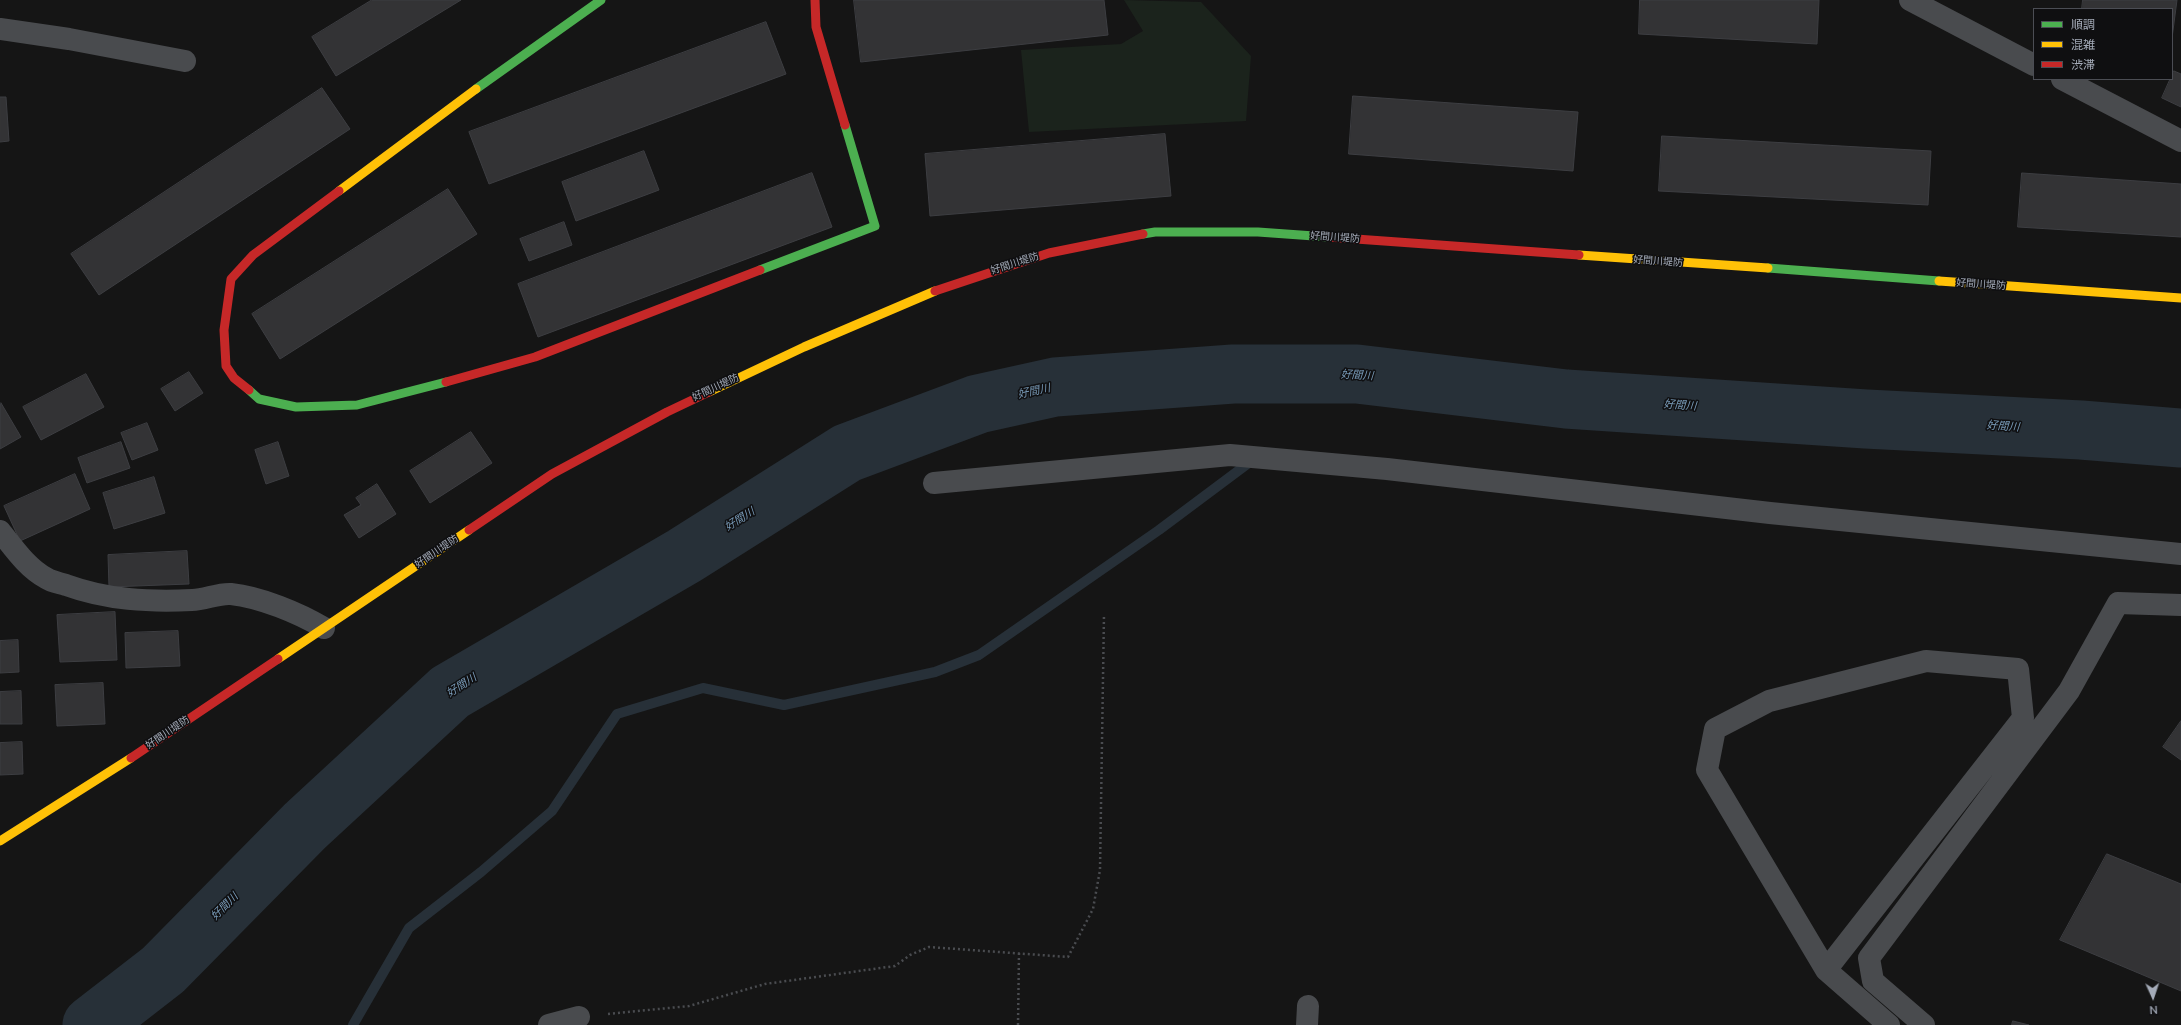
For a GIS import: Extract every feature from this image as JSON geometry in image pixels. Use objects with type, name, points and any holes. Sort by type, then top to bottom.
[{"type":"street","points":[[601,0],[440,115],[253,254],[231,279],[225,314],[226,366],[234,378],[259,398],[296,408],[357,405],[381,400],[535,357],[875,226],[816,27],[815,0]]},
{"type":"street","points":[[1910,0],[2033,63]]},
{"type":"street","points":[[0,29],[69,39],[185,61]]},
{"type":"street","points":[[2064,80],[2181,141]]},
{"type":"street","name":"好間川堤防","points":[[0,841],[118,767],[552,474],[674,408],[804,347],[936,291],[1049,253],[1155,232],[1258,232],[2181,298]]},
{"type":"street","points":[[934,483],[1230,455],[1387,469],[1770,513],[2181,554]]},
{"type":"street","points":[[0,531],[28,564],[46,578],[86,592],[125,600],[156,601],[194,600],[229,594],[252,597],[304,616],[324,628]]},
{"type":"street","points":[[1924,1025],[1873,981],[1869,958],[2069,691],[2118,603],[2181,605]]},
{"type":"street","points":[[1826,970],[2022,718],[2018,669],[1926,662],[1769,701],[1715,729],[1707,770],[1826,970],[1889,1025]]},
{"type":"street","points":[[549,1025],[579,1017]]},
{"type":"path","points":[[579,1017],[689,1006],[764,984],[895,966],[910,955],[929,947],[1019,952],[1068,957],[1094,909],[1100,870],[1104,614]]},
{"type":"path","points":[[1018,1025],[1019,952]]},
{"type":"shaded area","points":[[1124,0],[1201,2],[1251,56],[1246,121],[1029,132],[1021,50],[1121,44],[1143,31]]},
{"type":"building","points":[[372,0],[461,0],[336,76],[312,37]]},
{"type":"building","points":[[854,0],[1104,0],[1108,35],[861,62]]},
{"type":"building","points":[[1640,0],[1819,0],[1817,44],[1639,34]]},
{"type":"building","points":[[2083,0],[2177,0],[2173,30],[2173,8],[2082,8]]},
{"type":"building","points":[[766,22],[786,74],[489,184],[469,132]]},
{"type":"building","points":[[2174,71],[2181,74],[2181,107],[2162,98],[2170,80],[2173,80]]},
{"type":"building","points":[[322,88],[350,129],[99,295],[71,254]]},
{"type":"building","points":[[1353,96],[1578,112],[1573,171],[1349,154]]},
{"type":"building","points":[[0,97],[6,97],[9,141],[0,142]]},
{"type":"building","points":[[1165,134],[1171,196],[930,216],[925,154]]},
{"type":"building","points":[[1662,136],[1931,151],[1928,205],[1659,191]]},
{"type":"building","points":[[644,151],[659,190],[576,221],[562,182]]},
{"type":"building","points":[[812,173],[832,227],[538,337],[518,284]]},
{"type":"building","points":[[2022,173],[2181,184],[2181,237],[2018,227]]},
{"type":"building","points":[[448,189],[477,234],[280,359],[252,314]]},
{"type":"building","points":[[564,222],[572,245],[529,261],[520,239]]},
{"type":"building","points":[[189,372],[203,393],[175,411],[161,389]]},
{"type":"building","points":[[86,374],[104,407],[41,440],[23,407]]},
{"type":"building","points":[[1,403],[21,437],[0,449],[0,404]]},
{"type":"building","points":[[147,423],[158,450],[132,460],[121,433]]},
{"type":"building","points":[[471,432],[492,463],[430,503],[410,471]]},
{"type":"building","points":[[121,442],[130,468],[87,483],[78,458]]},
{"type":"building","points":[[278,442],[289,476],[266,484],[255,450]]},
{"type":"building","points":[[75,474],[90,509],[20,541],[4,506]]},
{"type":"building","points":[[154,477],[165,513],[114,529],[103,493]]},
{"type":"building","points":[[377,484],[396,514],[359,538],[344,515],[361,505],[356,498]]},
{"type":"building","points":[[187,551],[189,584],[109,587],[108,555]]},
{"type":"building","points":[[115,612],[117,660],[60,662],[57,615]]},
{"type":"building","points":[[178,631],[180,666],[126,668],[125,633]]},
{"type":"building","points":[[18,640],[19,672],[0,673],[0,641]]},
{"type":"building","points":[[103,683],[105,724],[57,726],[55,685]]},
{"type":"building","points":[[21,691],[22,724],[0,724],[0,692]]},
{"type":"building","points":[[2181,721],[2181,760],[2163,747]]},
{"type":"building","points":[[22,742],[23,774],[0,775],[0,743]]},
{"type":"building","points":[[2107,854],[2181,884],[2181,991],[2060,940]]},
{"type":"building","points":[[2013,1021],[2029,1025],[2012,1025]]},
{"type":"waterway","name":"好間川","points":[[92,1025],[163,970],[305,826],[450,692],[684,556],[847,453],[978,404],[1055,387],[1233,374],[1357,374],[1566,399],[1866,419],[2081,430],[2181,438]]},
{"type":"waterway","points":[[353,1025],[409,928],[481,872],[552,811],[617,714],[703,688],[784,705],[935,672],[979,655],[1159,530],[1254,459]]},
{"type":"traffic: fast","points":[[476,89],[601,0]]},
{"type":"traffic: fast","points":[[760,270],[875,226],[845,125]]},
{"type":"traffic: fast","points":[[1143,234],[1155,232],[1258,232],[1328,237]]},
{"type":"traffic: fast","points":[[1768,268],[1939,281]]},
{"type":"traffic: fast","points":[[249,390],[259,399],[296,407],[357,405],[446,382]]},
{"type":"traffic: slow","points":[[339,191],[476,89]]},
{"type":"traffic: slow","points":[[1579,255],[1768,268]]},
{"type":"traffic: slow","points":[[1939,281],[2181,298]]},
{"type":"traffic: slow","points":[[709,392],[804,347],[935,291]]},
{"type":"traffic: slow","points":[[278,659],[469,530]]},
{"type":"traffic: slow","points":[[0,841],[131,758]]},
{"type":"traffic: jam","points":[[815,0],[816,27],[845,125]]},
{"type":"traffic: jam","points":[[249,390],[234,378],[226,366],[224,330],[231,279],[253,255],[339,191]]},
{"type":"traffic: jam","points":[[935,291],[1049,253],[1143,234]]},
{"type":"traffic: jam","points":[[1328,237],[1579,255]]},
{"type":"traffic: jam","points":[[446,382],[535,357],[760,270]]},
{"type":"traffic: jam","points":[[469,530],[552,474],[667,412],[709,392]]},
{"type":"traffic: jam","points":[[131,758],[278,659]]}]
